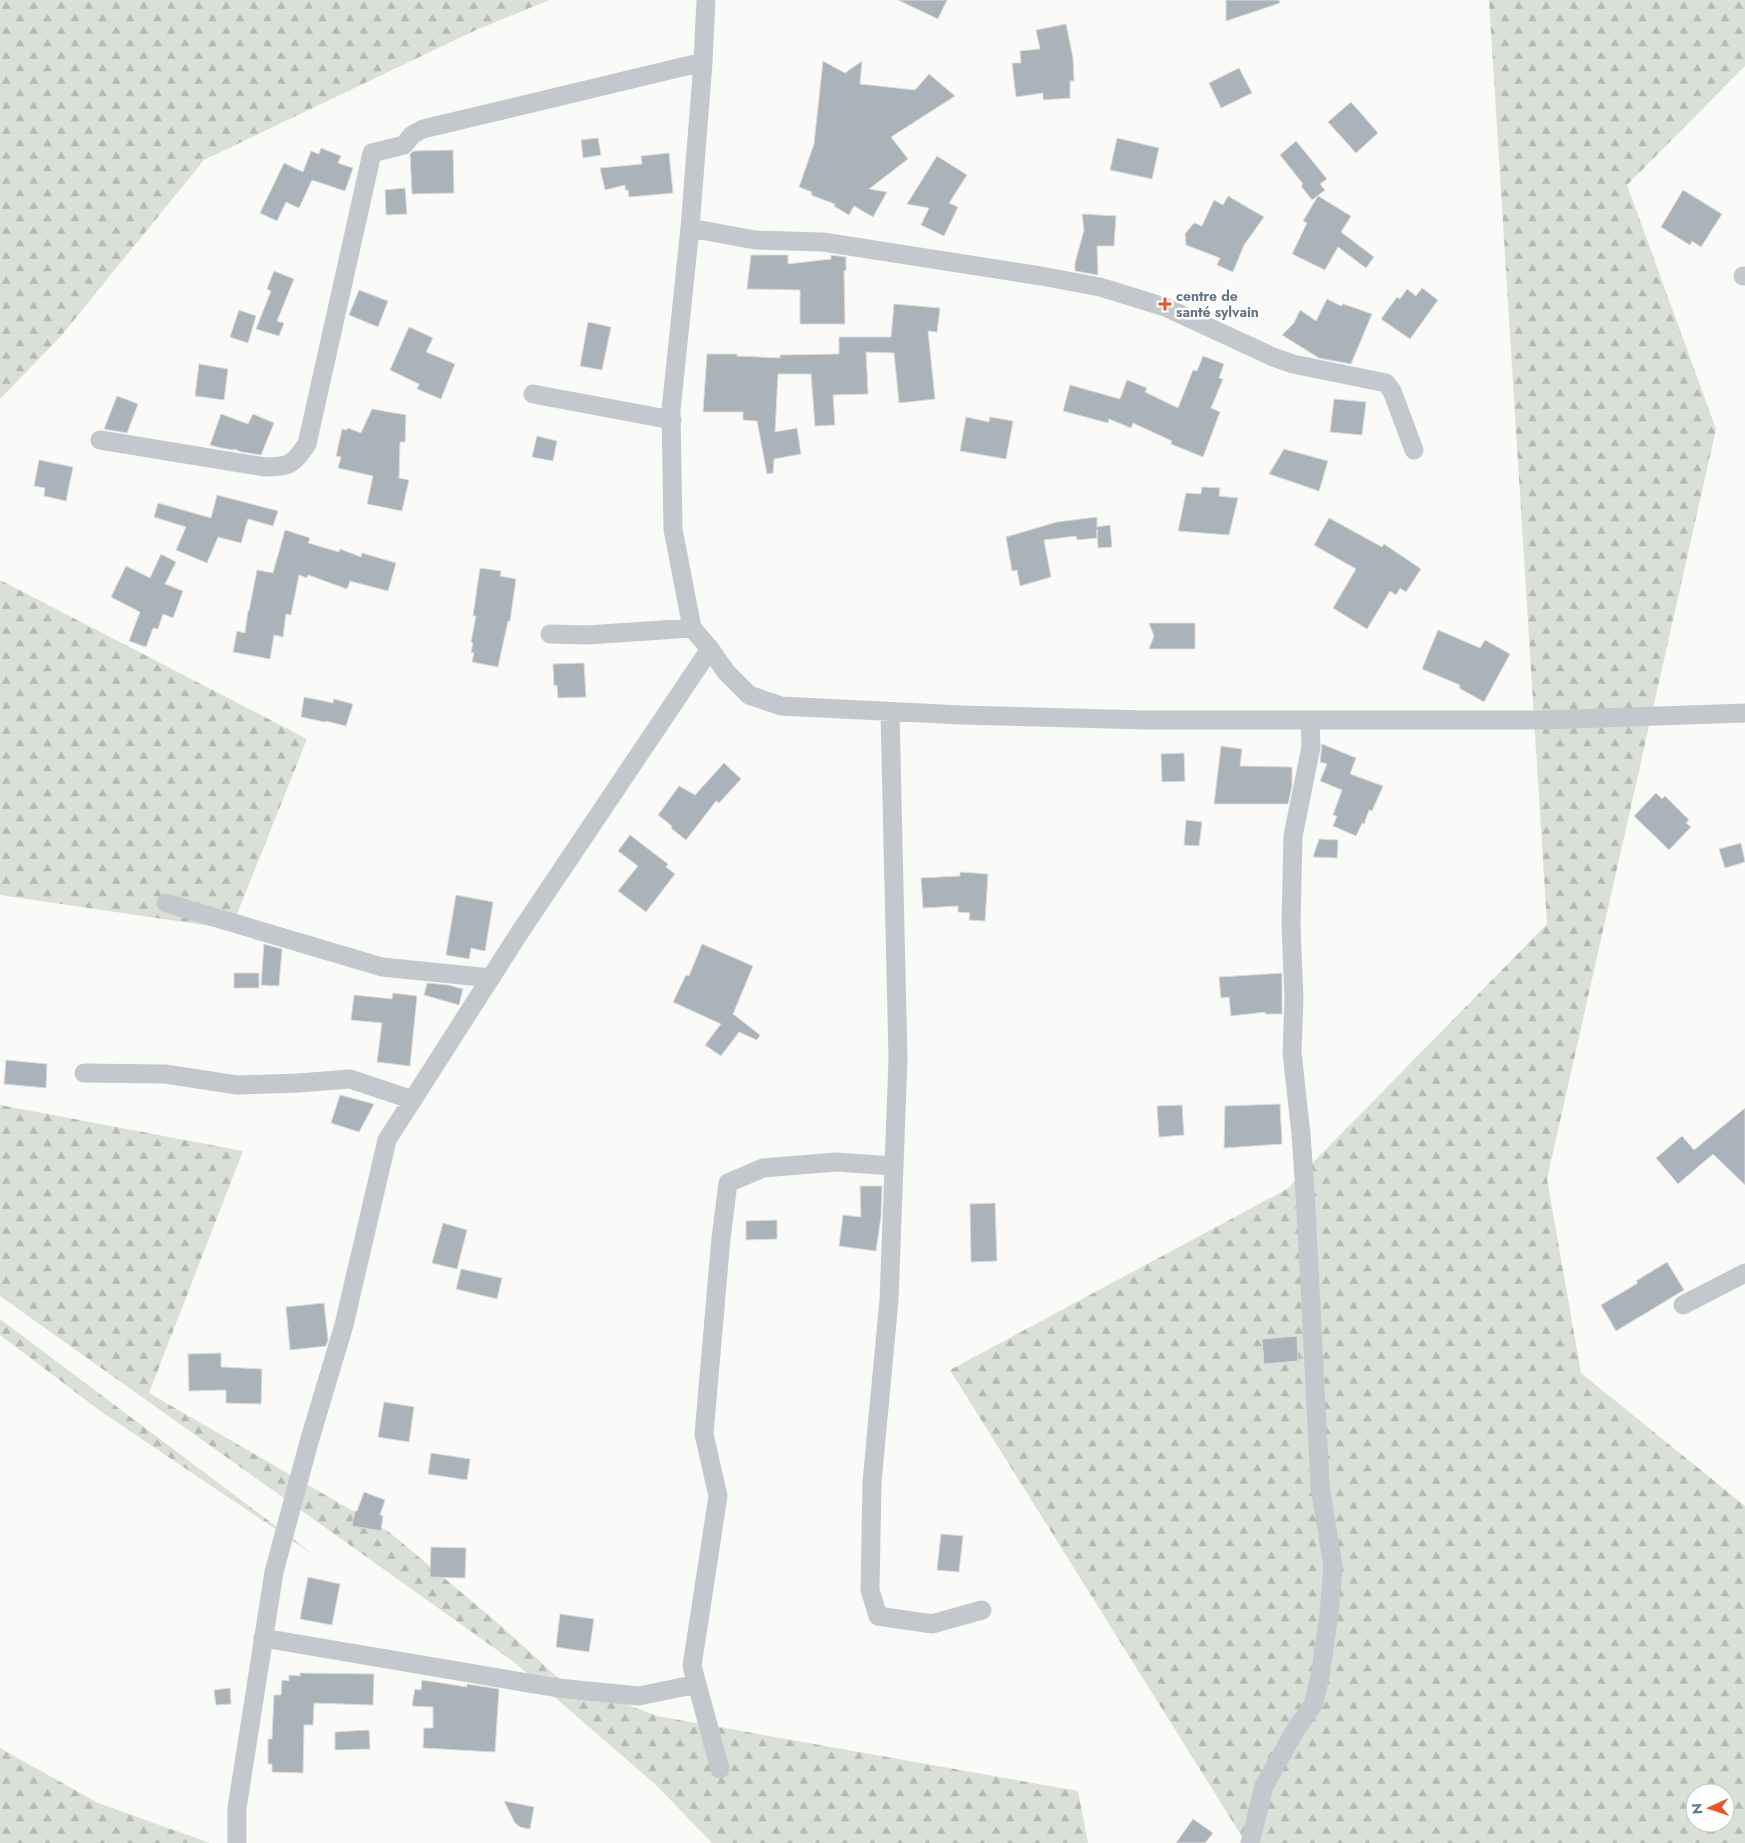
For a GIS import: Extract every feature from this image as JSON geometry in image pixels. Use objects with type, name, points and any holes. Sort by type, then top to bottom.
[{"type":"street","points":[[706,0],[704,62],[672,420],[673,530],[692,628],[726,672],[749,695],[781,706],[890,712],[1145,720],[1543,720],[1745,713]]},
{"type":"street","points":[[100,440],[265,467],[282,467],[296,459],[308,444],[372,153],[404,145],[412,135],[423,129],[704,62]]},
{"type":"street","points":[[690,228],[755,240],[823,242],[949,261],[1100,287],[1148,301],[1273,357],[1293,364],[1386,383],[1392,391],[1414,450]]},
{"type":"street","points":[[533,394],[672,420]]},
{"type":"street","points":[[550,634],[587,635],[692,628]]},
{"type":"street","points":[[237,1843],[237,1808],[274,1572],[309,1442],[344,1325],[387,1140],[491,978],[710,649]]},
{"type":"street","points":[[890,712],[898,1059],[889,1300],[872,1482],[870,1590],[878,1616],[932,1624],[982,1610]]},
{"type":"street","points":[[1250,1843],[1264,1786],[1296,1730],[1313,1705],[1320,1676],[1329,1614],[1333,1566],[1320,1486],[1306,1208],[1301,1134],[1292,1053],[1294,998],[1291,924],[1294,836],[1311,747],[1310,721]]},
{"type":"street","points":[[166,903],[382,967],[491,978]]},
{"type":"street","points":[[84,1073],[165,1074],[236,1085],[350,1079],[413,1100]]},
{"type":"street","points":[[720,1769],[692,1666],[718,1496],[704,1434],[721,1238],[728,1183],[763,1168],[836,1162],[894,1166]]},
{"type":"street","points":[[1683,1304],[1745,1273]]},
{"type":"street","points":[[263,1638],[558,1688],[639,1696],[697,1684]]},
{"type":"green space","points":[[0,0],[549,0],[474,31],[204,160],[61,336],[0,399]]},
{"type":"green space","points":[[1489,0],[1745,0],[1745,66],[1627,185],[1716,429],[1547,1179],[1581,1373],[1745,1506],[1745,1843],[1246,1843],[950,1370],[1287,1189],[1547,924]]},
{"type":"green space","points":[[0,580],[307,739],[231,929],[0,895]]},
{"type":"green space","points":[[0,1105],[243,1151],[149,1393],[389,1532],[499,1624],[557,1677],[657,1716],[1078,1791],[1088,1843],[712,1843],[656,1785],[514,1662],[0,1296]]},
{"type":"green space","points":[[0,1319],[317,1557],[103,1413],[0,1335]]},
{"type":"green space","points":[[0,1748],[98,1803],[210,1843],[0,1843]]},
{"type":"building","points":[[898,0],[947,0],[938,19]]},
{"type":"building","points":[[1226,0],[1279,0],[1280,3],[1226,21]]},
{"type":"building","points":[[1066,24],[1073,58],[1074,81],[1070,81],[1070,98],[1043,100],[1043,93],[1016,97],[1012,63],[1021,63],[1020,51],[1040,49],[1036,30]]},
{"type":"building","points":[[823,61],[845,73],[862,61],[860,84],[915,90],[929,74],[955,96],[891,137],[908,159],[869,189],[887,192],[873,217],[854,206],[849,215],[834,206],[835,204],[811,195],[812,192],[799,187],[814,144]]},
{"type":"building","points":[[1239,68],[1252,93],[1221,108],[1209,83]]},
{"type":"building","points":[[1351,102],[1378,133],[1356,153],[1328,122]]},
{"type":"building","points":[[598,138],[601,155],[583,158],[581,140]]},
{"type":"building","points":[[1117,138],[1159,148],[1152,179],[1110,170]]},
{"type":"building","points":[[1296,141],[1327,179],[1320,184],[1325,190],[1312,200],[1301,186],[1303,184],[1280,155]]},
{"type":"building","points":[[321,148],[341,156],[338,163],[353,168],[345,191],[312,180],[299,208],[286,202],[277,221],[260,213],[284,163],[303,172],[311,151],[319,154]]},
{"type":"building","points":[[453,150],[454,193],[412,194],[410,154],[414,151]]},
{"type":"building","points":[[669,153],[673,193],[629,197],[628,190],[625,190],[625,185],[605,190],[600,168],[642,164],[641,156]]},
{"type":"building","points":[[937,156],[967,175],[949,203],[958,207],[944,236],[921,225],[929,208],[907,204]]},
{"type":"building","points":[[405,188],[407,214],[386,215],[385,190]]},
{"type":"building","points":[[1683,190],[1722,214],[1701,247],[1692,241],[1690,245],[1661,227]]},
{"type":"building","points":[[1228,196],[1264,217],[1244,245],[1233,272],[1217,265],[1220,258],[1186,245],[1185,234],[1194,223],[1202,226],[1214,200],[1223,205]]},
{"type":"building","points":[[1318,196],[1351,216],[1341,232],[1374,257],[1366,268],[1338,247],[1325,270],[1292,254],[1307,223],[1303,221]]},
{"type":"building","points":[[1082,214],[1116,216],[1114,246],[1097,246],[1098,275],[1075,271],[1075,263],[1084,230]]},
{"type":"building","points":[[751,255],[788,255],[788,264],[831,259],[831,255],[846,257],[846,270],[844,271],[845,324],[800,324],[800,290],[747,289]]},
{"type":"building","points":[[274,271],[294,279],[277,321],[284,323],[279,336],[256,329],[271,291],[267,289]]},
{"type":"building","points":[[1422,288],[1438,300],[1410,339],[1381,319],[1397,297],[1400,299],[1407,289],[1416,296]]},
{"type":"building","points":[[359,290],[388,301],[378,327],[349,315]]},
{"type":"building","points":[[1327,299],[1341,306],[1343,304],[1372,314],[1351,364],[1319,358],[1282,335],[1294,323],[1300,310],[1316,321]]},
{"type":"building","points":[[894,304],[940,308],[937,332],[928,331],[935,399],[899,403],[894,353],[866,352],[868,394],[833,395],[835,425],[815,426],[811,374],[778,374],[775,432],[797,428],[801,454],[774,459],[773,473],[767,474],[757,421],[743,420],[743,412],[703,412],[707,354],[737,354],[737,356],[780,358],[780,355],[839,354],[839,337],[891,337]]},
{"type":"building","points":[[239,310],[256,316],[248,343],[230,337]]},
{"type":"building","points":[[588,322],[611,327],[602,370],[580,366]]},
{"type":"building","points":[[409,327],[433,338],[426,352],[455,364],[441,399],[417,389],[419,384],[390,370]]},
{"type":"building","points":[[1203,356],[1224,364],[1219,378],[1223,379],[1211,408],[1220,412],[1203,457],[1171,444],[1172,441],[1133,423],[1131,428],[1109,419],[1108,423],[1063,411],[1070,385],[1120,399],[1127,380],[1147,388],[1145,392],[1178,408],[1193,370],[1197,371]]},
{"type":"building","points":[[199,364],[228,369],[224,400],[195,396]]},
{"type":"building","points":[[117,396],[138,404],[127,433],[104,429]]},
{"type":"building","points":[[1334,399],[1366,402],[1362,435],[1330,432]]},
{"type":"building","points":[[372,409],[406,415],[405,442],[400,442],[399,478],[409,480],[402,511],[367,504],[373,476],[338,468],[341,457],[336,456],[342,429],[347,430],[348,428],[361,433]]},
{"type":"building","points":[[221,414],[248,424],[253,414],[274,423],[261,455],[210,445]]},
{"type":"building","points":[[966,417],[989,422],[990,417],[1013,421],[1006,459],[960,451]]},
{"type":"building","points":[[537,436],[557,441],[553,461],[532,457]]},
{"type":"building","points":[[1284,449],[1328,461],[1319,491],[1269,474]]},
{"type":"building","points":[[39,460],[73,467],[66,501],[44,496],[45,488],[34,486]]},
{"type":"building","points":[[1202,487],[1220,488],[1219,496],[1238,498],[1229,535],[1178,531],[1186,493],[1201,494]]},
{"type":"building","points":[[217,495],[278,511],[273,526],[248,519],[241,543],[218,537],[207,563],[176,550],[186,527],[154,517],[158,503],[211,518]]},
{"type":"building","points":[[1097,517],[1097,527],[1110,525],[1112,547],[1098,548],[1097,529],[1097,538],[1077,540],[1076,536],[1044,540],[1051,577],[1020,586],[1017,570],[1012,571],[1006,537],[1057,522]]},
{"type":"building","points":[[1329,518],[1382,547],[1384,544],[1421,569],[1406,592],[1400,588],[1396,595],[1390,591],[1367,629],[1333,608],[1356,569],[1314,545]]},
{"type":"building","points":[[285,530],[310,538],[308,543],[339,552],[340,549],[361,557],[362,553],[396,563],[388,591],[350,581],[347,589],[308,575],[307,578],[299,575],[291,615],[286,614],[283,637],[274,635],[270,659],[233,652],[237,631],[245,633],[257,570],[273,573]]},
{"type":"building","points":[[161,554],[176,562],[165,584],[183,591],[173,618],[163,614],[158,629],[153,628],[146,647],[129,641],[140,612],[111,597],[126,566],[150,578]]},
{"type":"building","points":[[480,568],[501,571],[500,576],[516,579],[510,621],[508,621],[498,667],[472,662],[474,653],[471,652],[473,643],[471,642],[476,616],[473,616]]},
{"type":"building","points":[[1149,623],[1195,623],[1195,649],[1149,649],[1154,636]]},
{"type":"building","points":[[1438,630],[1480,648],[1485,640],[1510,654],[1484,702],[1459,688],[1460,685],[1422,669]]},
{"type":"building","points":[[584,663],[586,697],[558,698],[557,685],[554,686],[553,664]]},
{"type":"building","points":[[304,697],[333,703],[334,699],[353,704],[346,726],[301,717]]},
{"type":"building","points":[[1322,744],[1356,758],[1350,774],[1383,786],[1372,811],[1369,810],[1364,824],[1362,823],[1356,836],[1333,826],[1337,816],[1333,815],[1342,790],[1320,781],[1327,764],[1320,762]]},
{"type":"building","points":[[1221,746],[1242,749],[1240,766],[1292,767],[1292,786],[1288,804],[1214,804]]},
{"type":"building","points":[[1184,753],[1185,781],[1162,782],[1161,754]]},
{"type":"building","points":[[724,763],[741,779],[719,803],[716,801],[686,840],[658,815],[679,786],[695,795]]},
{"type":"building","points":[[1656,793],[1662,799],[1665,796],[1689,820],[1686,823],[1691,827],[1669,850],[1634,816]]},
{"type":"building","points":[[1186,820],[1202,822],[1199,846],[1184,845]]},
{"type":"building","points":[[630,835],[668,864],[666,867],[675,874],[646,912],[618,891],[638,866],[618,851]]},
{"type":"building","points":[[1319,839],[1338,840],[1337,858],[1313,857]]},
{"type":"building","points":[[1741,843],[1745,862],[1725,868],[1719,849]]},
{"type":"building","points":[[960,872],[988,874],[985,921],[969,920],[970,913],[958,912],[958,906],[923,908],[921,878],[960,876]]},
{"type":"building","points":[[456,895],[493,902],[485,951],[471,948],[469,959],[446,955]]},
{"type":"building","points":[[264,944],[282,949],[279,986],[261,985]]},
{"type":"building","points":[[702,944],[753,966],[733,1014],[760,1035],[757,1040],[739,1032],[721,1056],[705,1045],[721,1024],[673,1002],[686,975],[689,976]]},
{"type":"building","points":[[234,973],[259,973],[259,988],[234,988]]},
{"type":"building","points":[[1282,973],[1282,1014],[1265,1014],[1265,1012],[1231,1016],[1229,997],[1221,998],[1219,977]]},
{"type":"building","points":[[427,983],[463,989],[459,1005],[424,995]]},
{"type":"building","points":[[393,993],[417,996],[410,1066],[377,1062],[382,1023],[351,1020],[354,995],[392,999]]},
{"type":"building","points":[[6,1060],[47,1064],[46,1088],[4,1084]]},
{"type":"building","points":[[340,1095],[374,1104],[359,1132],[331,1123]]},
{"type":"building","points":[[1280,1104],[1282,1144],[1224,1148],[1225,1106]]},
{"type":"building","points":[[1182,1105],[1184,1135],[1159,1137],[1157,1106]]},
{"type":"building","points":[[1745,1108],[1745,1185],[1713,1154],[1678,1184],[1656,1158],[1682,1136],[1694,1150]]},
{"type":"building","points":[[860,1186],[882,1186],[881,1216],[876,1251],[839,1246],[843,1215],[861,1217]]},
{"type":"building","points":[[995,1203],[997,1261],[971,1262],[970,1204]]},
{"type":"building","points":[[777,1220],[777,1239],[746,1240],[746,1221]]},
{"type":"building","points":[[443,1223],[467,1230],[457,1269],[432,1263]]},
{"type":"building","points":[[1667,1262],[1684,1290],[1616,1331],[1601,1305],[1638,1283],[1636,1281]]},
{"type":"building","points":[[461,1269],[502,1278],[497,1299],[456,1289]]},
{"type":"building","points":[[324,1303],[328,1340],[326,1346],[290,1350],[286,1307]]},
{"type":"building","points":[[1297,1336],[1298,1361],[1264,1364],[1262,1339]]},
{"type":"building","points":[[221,1353],[221,1367],[262,1369],[261,1404],[226,1403],[226,1390],[189,1391],[188,1354]]},
{"type":"building","points":[[384,1402],[414,1407],[409,1442],[378,1437]]},
{"type":"building","points":[[431,1453],[470,1459],[467,1480],[428,1474]]},
{"type":"building","points":[[364,1492],[385,1500],[380,1515],[383,1516],[381,1531],[352,1526],[355,1511],[357,1511]]},
{"type":"building","points":[[941,1534],[963,1536],[959,1572],[937,1570]]},
{"type":"building","points":[[431,1547],[466,1548],[465,1578],[430,1577]]},
{"type":"building","points":[[308,1577],[340,1584],[332,1625],[300,1619]]},
{"type":"building","points":[[560,1614],[594,1619],[589,1652],[556,1647]]},
{"type":"building","points":[[300,1673],[374,1674],[373,1705],[314,1703],[313,1725],[304,1725],[303,1773],[272,1772],[272,1764],[268,1764],[268,1739],[272,1739],[274,1695],[281,1695],[282,1680],[289,1681],[289,1675],[300,1676]]},
{"type":"building","points":[[422,1680],[467,1687],[467,1684],[499,1689],[495,1752],[423,1748],[424,1728],[433,1728],[433,1707],[412,1706],[415,1689],[421,1690]]},
{"type":"building","points":[[230,1688],[231,1704],[216,1705],[214,1690]]},
{"type":"building","points":[[369,1730],[370,1749],[335,1750],[335,1732]]},
{"type":"building","points":[[504,1801],[534,1807],[530,1829],[520,1827],[515,1823]]},
{"type":"building","points":[[1193,1819],[1213,1833],[1205,1843],[1176,1843]]},
{"type":"place","name":"centre de santé sylvain","points":[[1165,304]]}]
